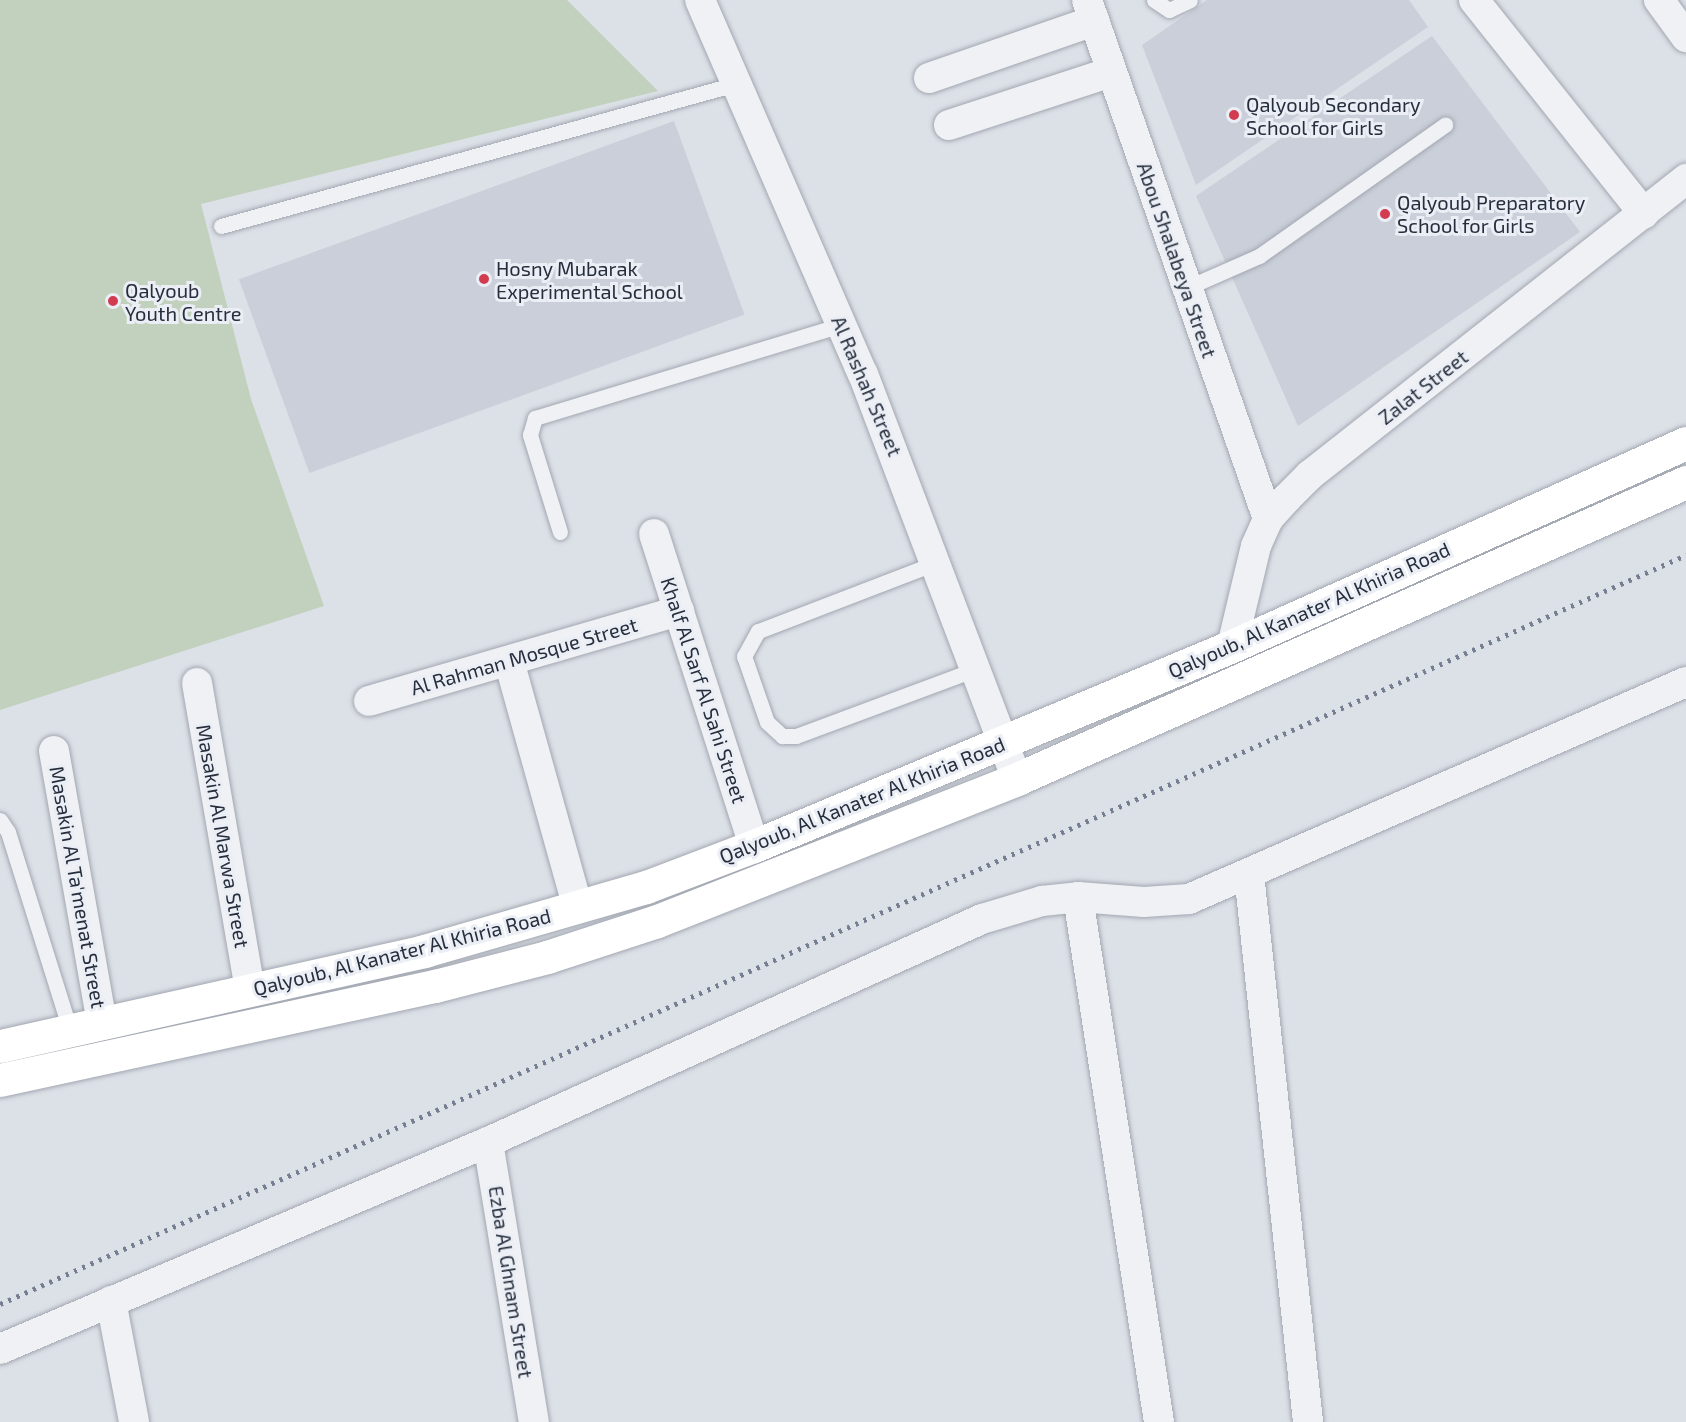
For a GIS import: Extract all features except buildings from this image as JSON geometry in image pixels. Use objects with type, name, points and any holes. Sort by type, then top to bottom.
[{"type":"main road","name":"Qalyoub, Al Kanater Al Khiria Road","points":[[0,1046],[424,951],[578,908],[754,846],[1232,646],[1686,442]]},
{"type":"main road","name":"Qalyoub, Al Kanater Al Khiria Road","points":[[0,1080],[435,986],[547,957],[657,921],[1017,779],[1686,482]]},
{"type":"street","points":[[1474,0],[1644,214]]},
{"type":"street","points":[[1659,0],[1686,37]]},
{"type":"street","name":"Al Rashah Street","points":[[710,3],[736,84],[842,325],[938,562],[1017,779]]},
{"type":"street","points":[[929,78],[1091,10]]},
{"type":"street","name":"Abou Shalabeya Street","points":[[1091,10],[1268,519]]},
{"type":"street","points":[[949,126],[1111,72]]},
{"type":"street","name":"Zalat Street","points":[[1232,646],[1256,546],[1268,519],[1310,475],[1686,179]]},
{"type":"street","name":"Khalf Al Sarf Al Sahi Street","points":[[654,534],[754,846]]},
{"type":"street","name":"Al Rahman Mosque Street","points":[[369,701],[679,611]]},
{"type":"street","points":[[509,660],[578,908]]},
{"type":"street","points":[[0,1349],[488,1142],[982,919],[1042,901],[1078,897],[1144,902],[1189,899],[1686,682]]},
{"type":"street","name":"Masakin Al Marwa Street","points":[[197,683],[250,990]]},
{"type":"street","name":"Masakin Al Ta'menat Street","points":[[54,751],[102,1022]]},
{"type":"street","points":[[1249,874],[1308,1422]]},
{"type":"street","points":[[1078,897],[1152,1420]]},
{"type":"street","name":"Ezba Al Ghnam Street","points":[[488,1142],[534,1422]]},
{"type":"street","points":[[111,1301],[134,1422]]},
{"type":"lane","points":[[1154,0],[1169,10],[1190,0]]},
{"type":"lane","points":[[221,226],[736,84]]},
{"type":"lane","points":[[1186,288],[1236,268],[1274,246],[1445,125]]},
{"type":"lane","points":[[560,532],[530,435],[535,418],[842,325]]},
{"type":"lane","points":[[938,562],[758,632],[744,656],[767,722],[782,736],[796,736],[976,669]]},
{"type":"lane","points":[[0,820],[8,832],[70,1030]]},
{"type":"shaded area","name":"Qalyoub Secondary School for Girls","points":[[1207,0],[1409,0],[1428,27],[1196,185],[1142,45]]},
{"type":"shaded area","name":"Qalyoub Preparatory School for Girls","points":[[1432,36],[1580,232],[1298,426],[1196,196]]},
{"type":"shaded area","name":"Hosny Mubarak Experimental School","points":[[674,121],[744,315],[309,473],[239,279]]},
{"type":"green space","name":"Qalyoub Youth Centre","points":[[0,0],[567,0],[658,91],[201,204],[251,399],[324,606],[0,710]]},
{"type":"railway","points":[[0,1304],[1686,555]]},
{"type":"place","name":"Qalyoub Secondary School for Girls","points":[[1234,115]]},
{"type":"place","name":"Qalyoub Preparatory School for Girls","points":[[1385,214]]},
{"type":"place","name":"Hosny Mubarak Experimental School","points":[[484,279]]},
{"type":"place","name":"Qalyoub Youth Centre","points":[[113,301]]}]
